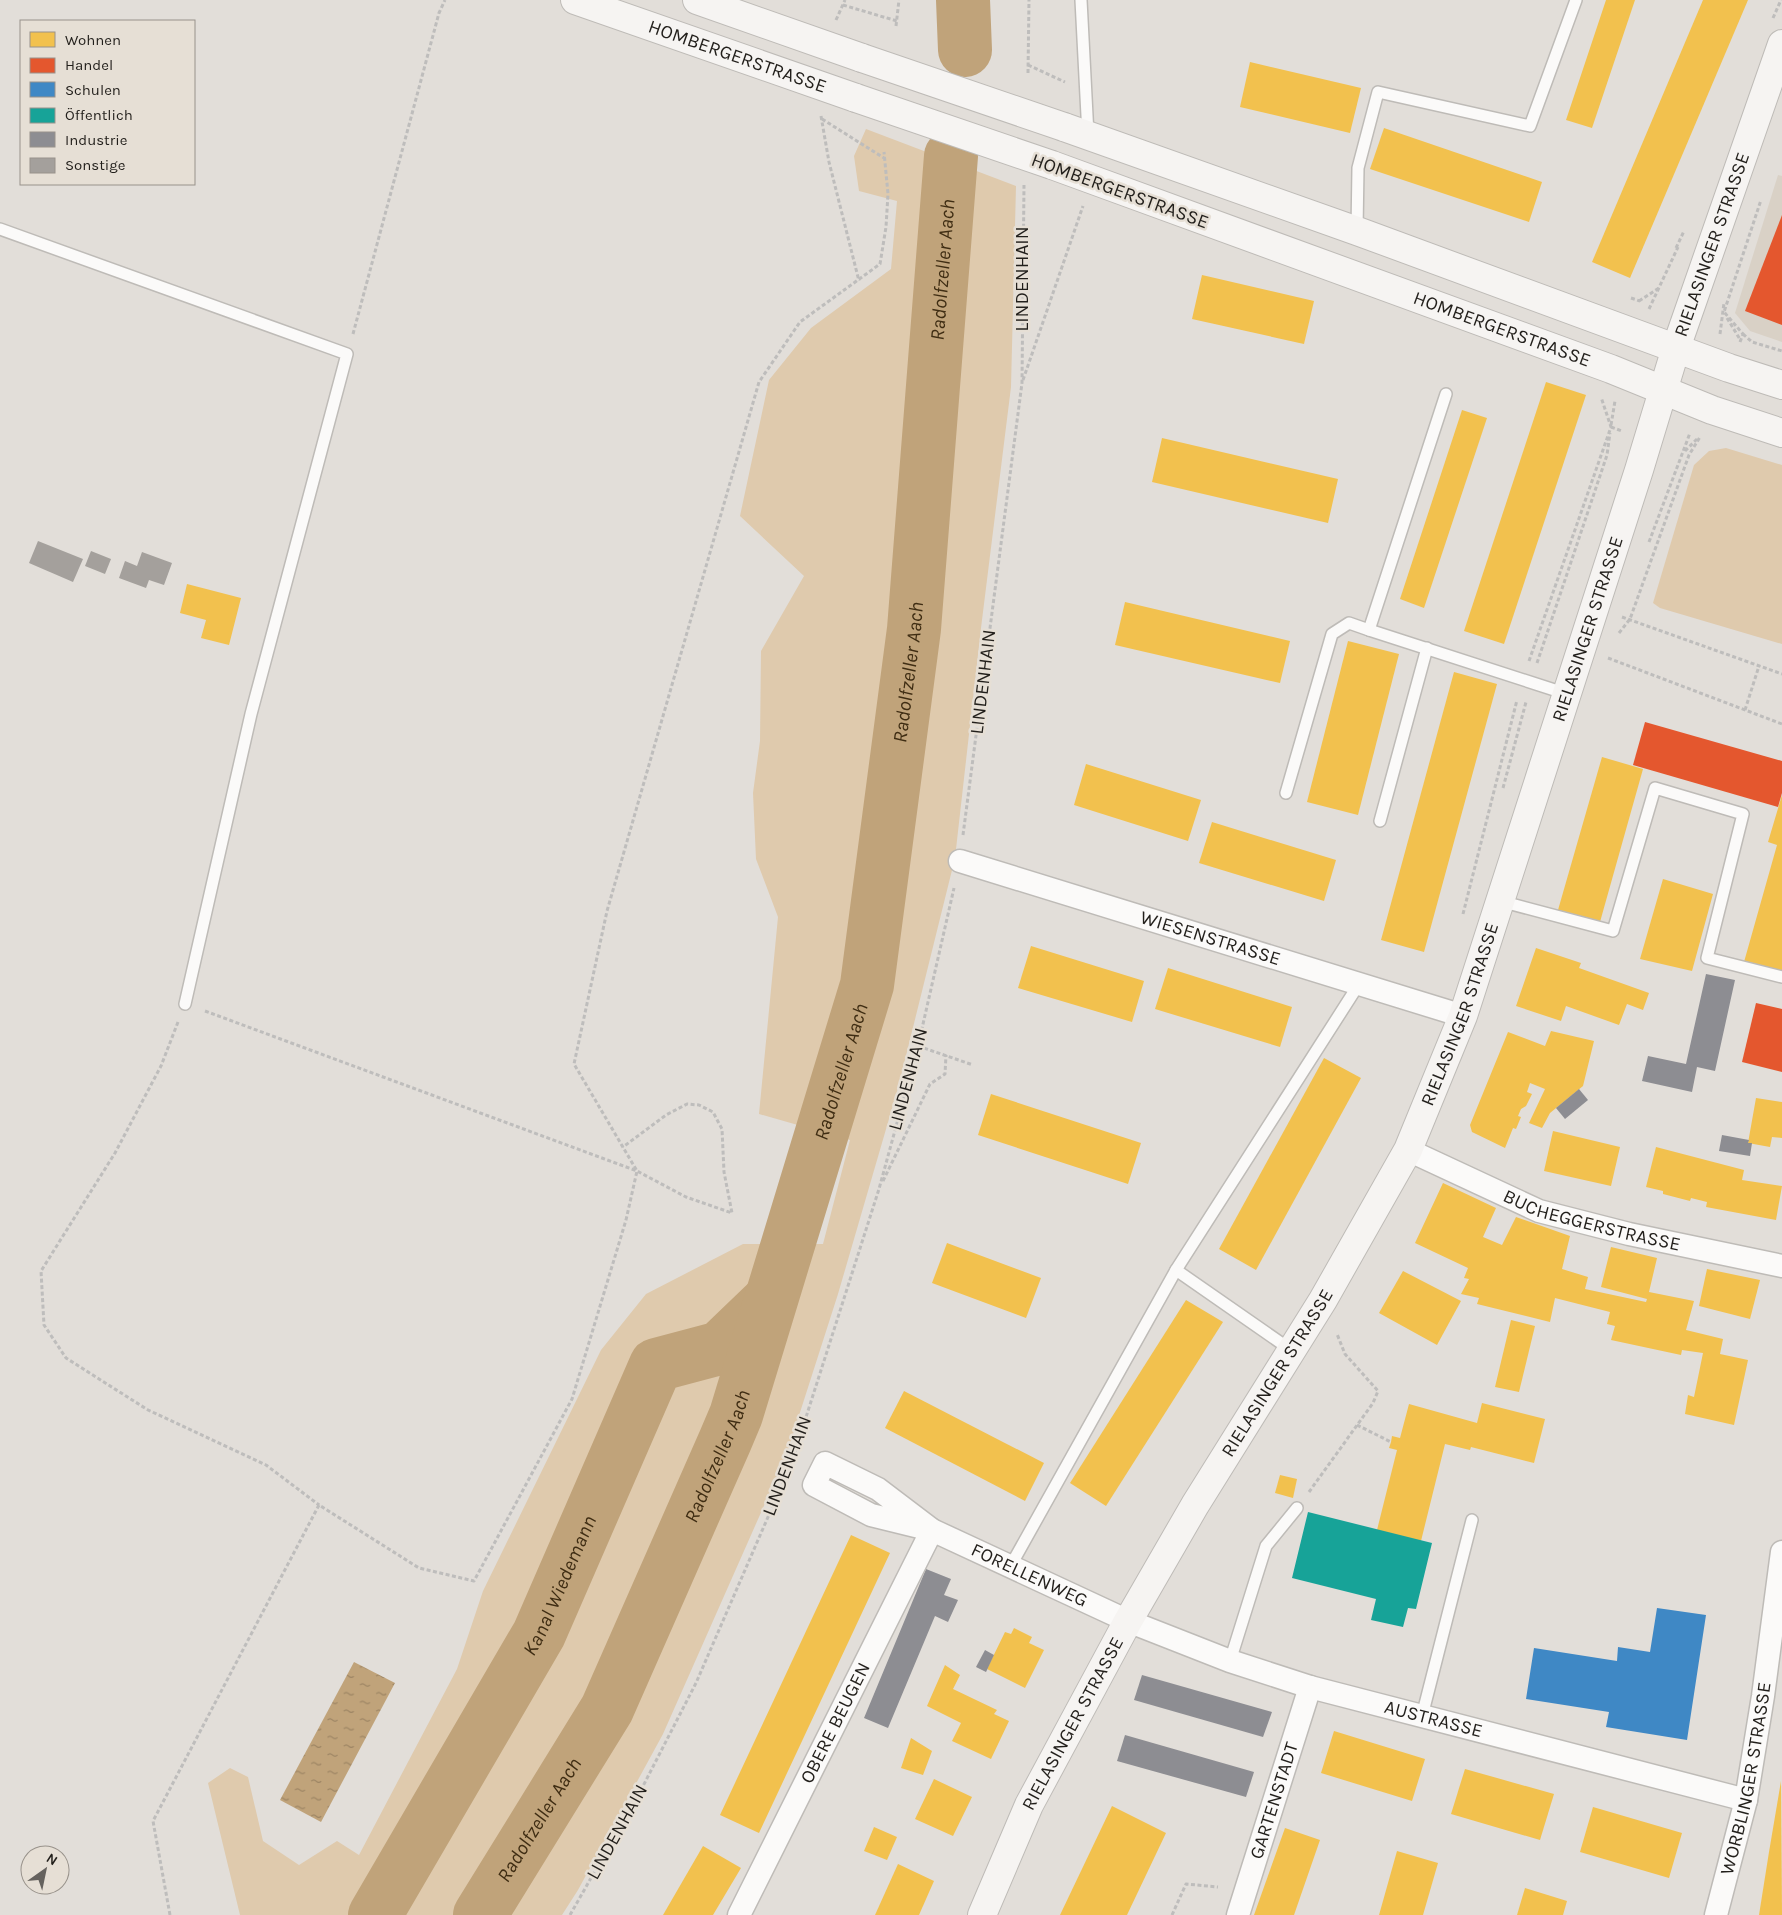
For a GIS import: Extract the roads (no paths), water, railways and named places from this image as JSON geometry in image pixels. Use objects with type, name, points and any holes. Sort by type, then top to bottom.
[{"type":"main road","name":"HOMBERGERSTRASSE","points":[[575,0],[1052,165],[1611,369],[1712,410],[1782,433]]},
{"type":"main road","name":"HOMBERGERSTRASSE","points":[[698,0],[1076,131],[1782,385]]},
{"type":"main road","name":"RIELASINGER STRASSE","points":[[982,1915],[1029,1805],[1128,1621],[1195,1505],[1323,1300],[1408,1150],[1463,1016],[1582,648],[1676,348],[1782,44]]},
{"type":"street","name":"WIESENSTRASSE","points":[[960,861],[1463,1016]]},
{"type":"street","name":"BUCHEGGERSTRASSE","points":[[1408,1150],[1539,1211],[1629,1234],[1782,1266]]},
{"type":"street","name":"FORELLENWEG","points":[[932,1530],[1128,1621]]},
{"type":"street","name":"OBERE BEUGEN","points":[[739,1915],[932,1530]]},
{"type":"street","name":"WORBLINGER STRASSE","points":[[1716,1915],[1773,1699],[1782,1552]]},
{"type":"street","name":"AUSTRASSE","points":[[1128,1621],[1230,1661],[1310,1687],[1746,1800]]},
{"type":"street","name":"GARTENSTADT","points":[[1238,1915],[1310,1687]]},
{"type":"lane","points":[[1076,131],[1086,92],[1082,0]]},
{"type":"lane","points":[[1357,231],[1358,168],[1378,92],[1530,126],[1576,0]]},
{"type":"lane","points":[[0,229],[347,354],[251,714],[185,1004]]},
{"type":"lane","points":[[1369,630],[1446,394]]},
{"type":"lane","points":[[1286,793],[1332,634],[1349,623],[1567,694]]},
{"type":"lane","points":[[1380,822],[1427,648]]},
{"type":"lane","points":[[1500,901],[1613,931],[1655,788],[1743,814],[1707,958],[1782,977]]},
{"type":"lane","points":[[1010,1567],[1176,1270],[1358,984]]},
{"type":"lane","points":[[1176,1270],[1291,1350]]},
{"type":"lane","points":[[1230,1661],[1266,1546],[1297,1508]]},
{"type":"lane","points":[[1422,1716],[1472,1520]]},
{"type":"water","points":[[354,1662],[395,1683],[321,1822],[280,1800]]},
{"type":"waterway","name":"Radolfzeller Aach","points":[[963,0],[965,50]]},
{"type":"waterway","name":"Radolfzeller Aach","points":[[480,1915],[607,1709],[736,1415],[867,985],[914,629],[951,156]]},
{"type":"waterway","name":"Kanal Wiedemann","points":[[375,1915],[539,1634],[656,1365],[720,1348],[770,1300]]}]
